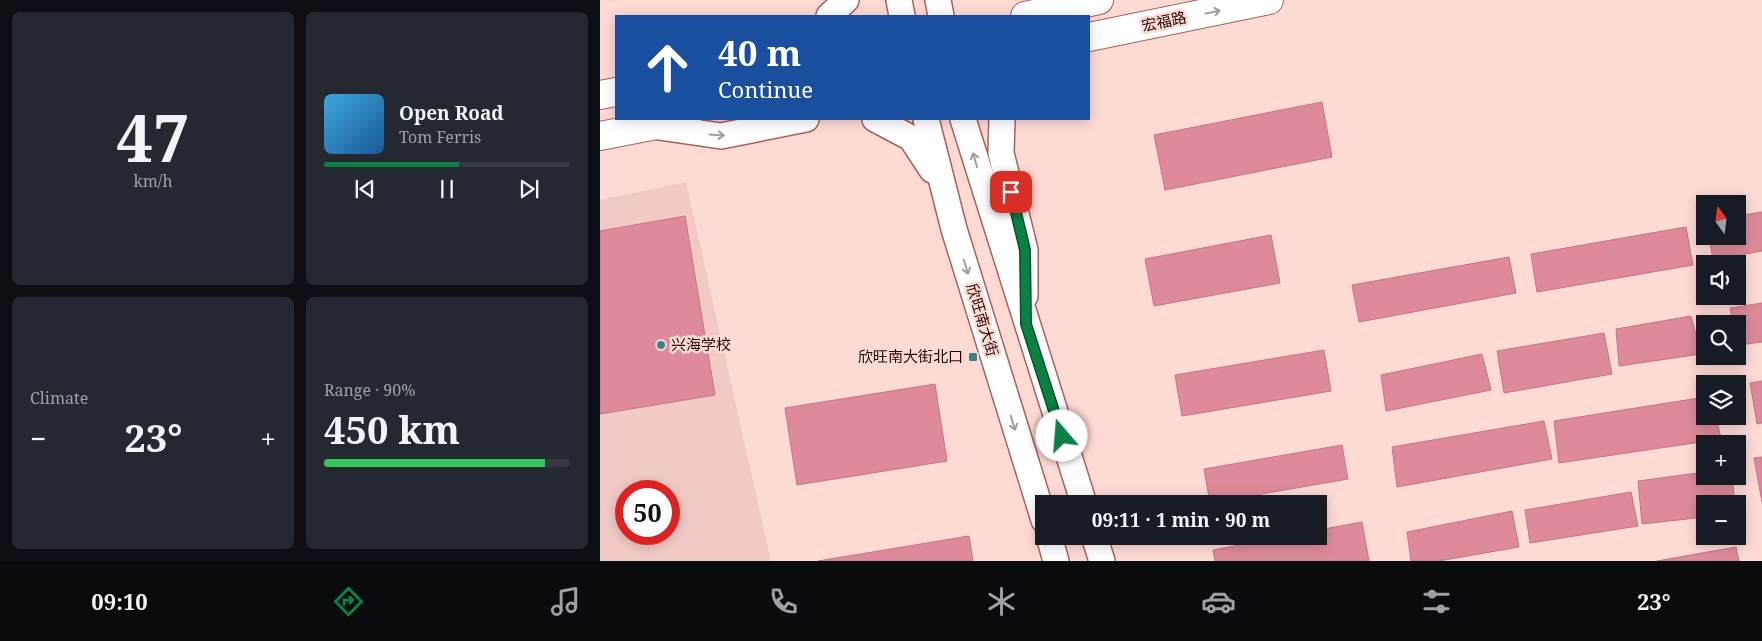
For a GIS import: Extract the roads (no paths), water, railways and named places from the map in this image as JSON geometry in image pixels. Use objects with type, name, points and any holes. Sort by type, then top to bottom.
[{"type":"main road","points":[[830,15],[846,0]]},
{"type":"main road","points":[[899,0],[902,15]]},
{"type":"main road","points":[[938,0],[941,15]]},
{"type":"main road","points":[[1030,15],[1100,0]]},
{"type":"main road","name":"宏福路","points":[[1090,37],[1269,0]]},
{"type":"main road","points":[[1090,48],[1148,25]]},
{"type":"main road","points":[[600,94],[615,92]]},
{"type":"main road","points":[[600,136],[682,120]]},
{"type":"main road","points":[[651,126],[721,136],[801,120]]},
{"type":"main road","points":[[876,120],[911,138],[932,170],[954,229]]},
{"type":"main road","name":"欣旺南大街","points":[[926,120],[954,229],[1036,495]]},
{"type":"main road","points":[[963,120],[1081,495]]},
{"type":"main road","points":[[1002,120],[1001,153],[1025,250],[1026,324]]},
{"type":"main road","points":[[1052,545],[1056,561]]},
{"type":"main road","points":[[1097,545],[1102,561]]},
{"type":"place","name":"兴海学校","points":[[661,345]]},
{"type":"place","name":"欣旺南大街北口","points":[[973,357]]}]
